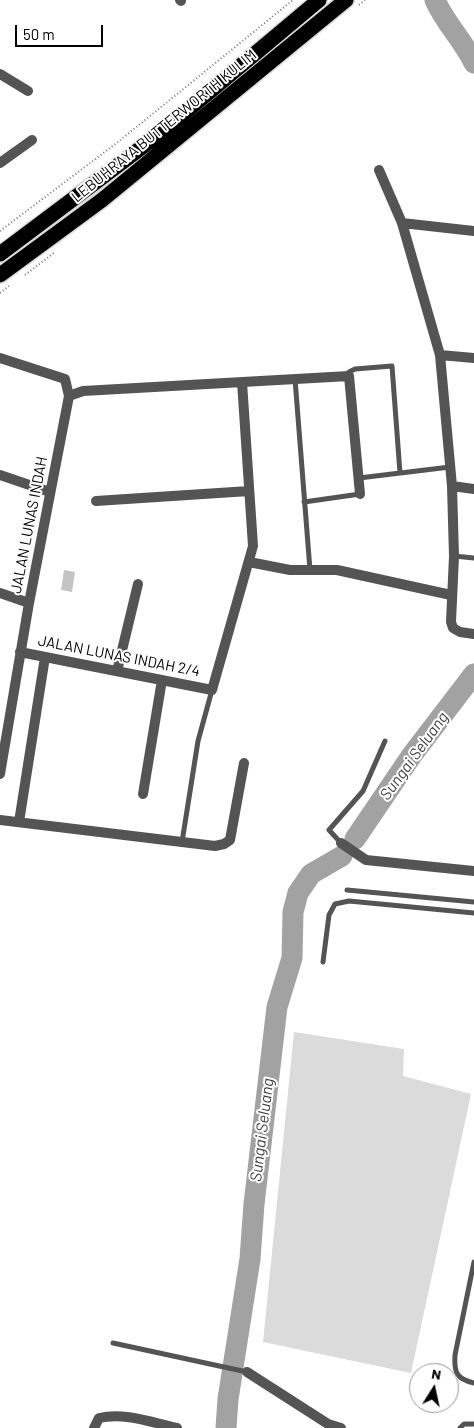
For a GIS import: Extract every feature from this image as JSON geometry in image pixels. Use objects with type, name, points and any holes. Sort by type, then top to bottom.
[{"type":"highway","name":"LEBUHRAYA BUTTERWORTH KULIM","points":[[0,254],[157,136],[319,0]]},
{"type":"highway","name":"LEBUHRAYA BUTTERWORTH KULIM","points":[[0,275],[102,200],[346,0]]},
{"type":"street","points":[[0,74],[28,91]]},
{"type":"street","points":[[0,163],[32,140]]},
{"type":"street","points":[[379,170],[402,224],[440,355],[452,486],[454,556],[451,622],[453,628],[460,632],[474,634]]},
{"type":"street","points":[[402,224],[474,231]]},
{"type":"street","points":[[440,355],[474,358]]},
{"type":"street","points":[[0,358],[64,379],[70,396],[83,391],[349,376],[360,494]]},
{"type":"street","points":[[212,690],[253,546],[242,382]]},
{"type":"street","name":"JALAN LUNAS INDAH","points":[[0,774],[28,603],[70,396]]},
{"type":"street","points":[[0,475],[50,492]]},
{"type":"street","points":[[452,486],[474,489]]},
{"type":"street","points":[[96,501],[249,491]]},
{"type":"street","points":[[249,562],[290,570],[337,570],[451,595]]},
{"type":"street","points":[[116,671],[138,584]]},
{"type":"street","points":[[0,593],[28,603]]},
{"type":"street","name":"JALAN LUNAS INDAH 2/4","points":[[20,652],[212,690]]},
{"type":"street","points":[[19,822],[45,658]]},
{"type":"street","points":[[143,794],[162,680]]},
{"type":"street","points":[[0,820],[214,846],[224,844],[230,840],[244,763]]},
{"type":"street","points":[[341,843],[354,854],[366,860],[474,871]]},
{"type":"street","points":[[247,1372],[328,1424],[341,1428]]},
{"type":"street","points":[[94,1428],[99,1418],[110,1415],[177,1428]]},
{"type":"lane","points":[[349,376],[349,372],[355,369],[392,366],[400,474]]},
{"type":"lane","points":[[295,379],[310,570]]},
{"type":"lane","points":[[358,478],[450,467]]},
{"type":"lane","points":[[304,502],[360,494]]},
{"type":"lane","points":[[454,556],[474,558]]},
{"type":"lane","points":[[182,842],[198,741],[212,690]]},
{"type":"lane","points":[[341,843],[330,830],[363,791],[385,741]]},
{"type":"lane","points":[[347,890],[474,902]]},
{"type":"lane","points":[[323,962],[329,915],[335,904],[349,901],[474,912]]},
{"type":"lane","points":[[474,1262],[455,1355],[454,1369],[458,1376],[474,1383]]},
{"type":"lane","points":[[112,1343],[247,1372]]},
{"type":"lane","points":[[460,1428],[464,1424],[474,1424]]},
{"type":"path","points":[[0,231],[118,142],[293,0]]},
{"type":"shaded area","points":[[294,1032],[404,1049],[403,1076],[471,1094],[413,1363],[409,1363],[409,1373],[263,1342]]},
{"type":"building","points":[[64,570],[75,572],[72,592],[61,590]]},
{"type":"waterway","name":"Sungai Seluang","points":[[435,0],[474,63]]},
{"type":"waterway","name":"Sungai Seluang","points":[[355,839],[412,755],[474,674]]},
{"type":"waterway","name":"Sungai Seluang","points":[[226,1428],[228,1399],[250,1259],[254,1204],[277,1007],[292,958],[293,912],[298,893],[311,874],[342,856]]}]
